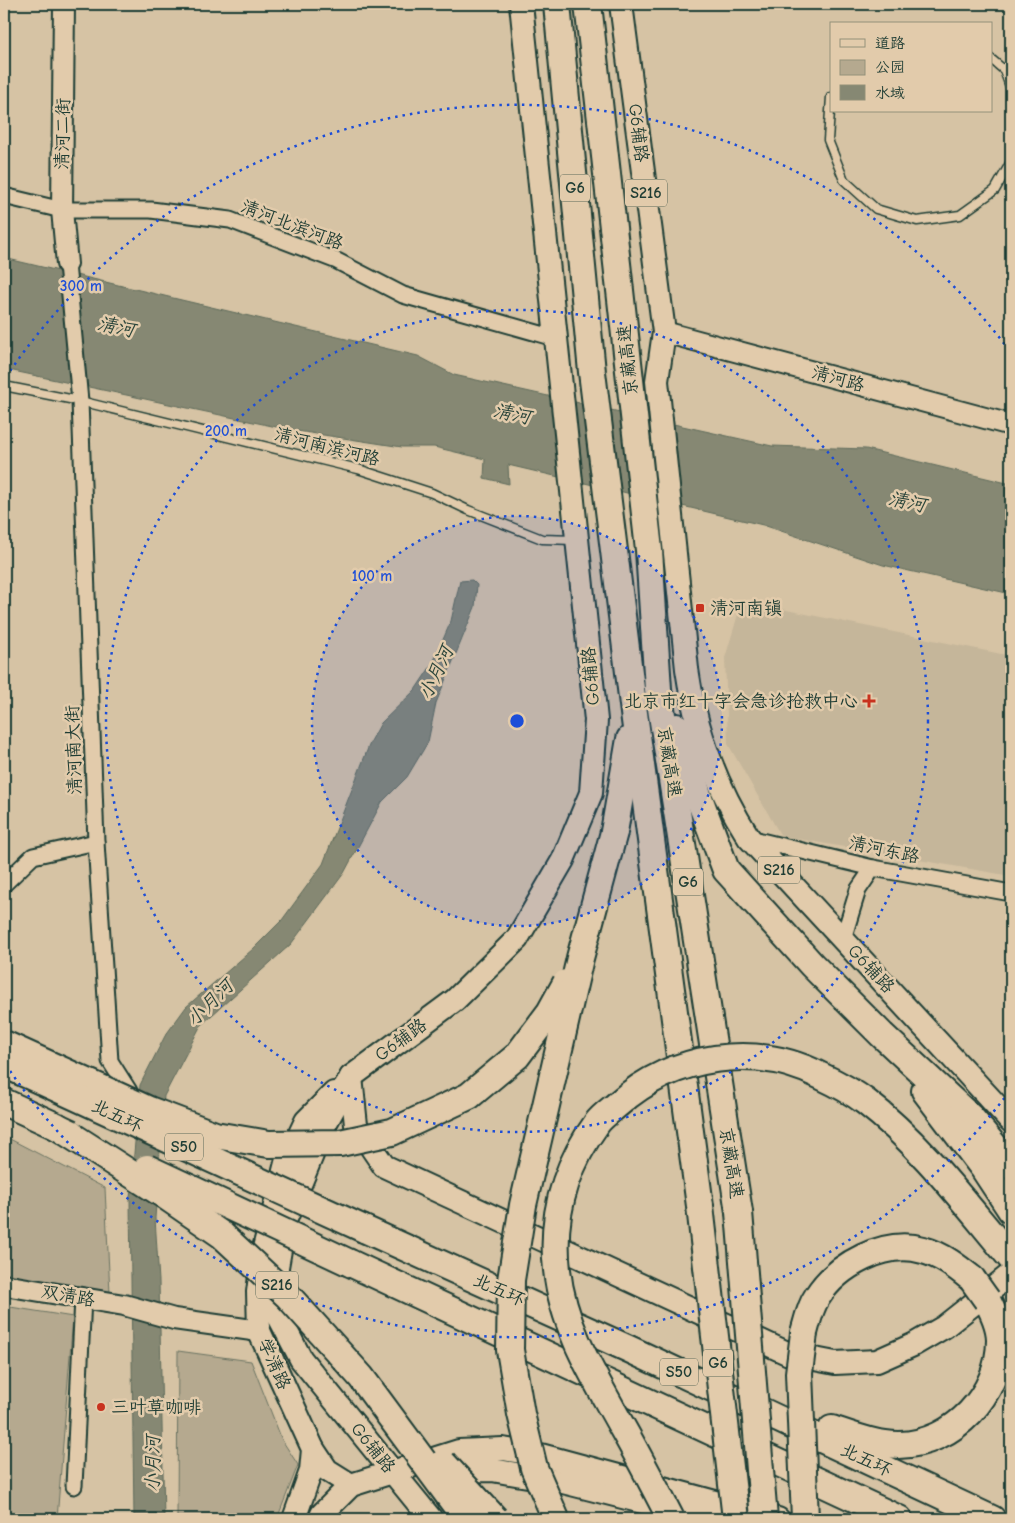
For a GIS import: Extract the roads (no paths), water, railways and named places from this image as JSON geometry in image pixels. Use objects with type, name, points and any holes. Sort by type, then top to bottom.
[{"type":"highway","name":"京藏高速","points":[[557,4],[592,372],[634,713],[700,1206],[736,1519]]},
{"type":"highway","name":"京藏高速","points":[[588,4],[650,550],[658,689],[739,1212],[764,1519]]},
{"type":"highway","points":[[658,689],[675,719],[698,795],[726,870],[812,965],[882,1035],[971,1118],[1011,1166]]},
{"type":"highway","points":[[556,1519],[534,1468],[521,1414],[510,1350],[511,1280],[523,1205],[580,958],[614,832],[634,713]]},
{"type":"highway","points":[[4,1044],[148,1110],[215,1134],[269,1144],[340,1143],[392,1132],[469,1096],[517,1056],[550,1012],[580,958]]},
{"type":"highway","points":[[882,1035],[984,1169],[1011,1210]]},
{"type":"highway","points":[[671,1519],[590,1370],[570,1322],[557,1271],[556,1228],[562,1189],[579,1153],[598,1121],[632,1091],[670,1070],[717,1057],[771,1059],[819,1074],[866,1101],[920,1152],[1011,1258]]},
{"type":"highway","name":"北五环","points":[[4,1064],[364,1230],[629,1349],[992,1519]]},
{"type":"highway","name":"北五环","points":[[4,1102],[899,1519]]},
{"type":"highway","points":[[55,1125],[164,1195],[222,1235],[288,1296],[495,1519]]},
{"type":"highway","points":[[629,1349],[826,1427],[871,1441],[899,1445],[924,1441],[946,1432],[961,1421],[983,1397],[993,1380],[1000,1339],[996,1318],[987,1300],[972,1279],[940,1256],[922,1249],[901,1247],[858,1259],[831,1280],[816,1298],[804,1333],[799,1374],[805,1519]]},
{"type":"highway","points":[[362,1377],[466,1519]]},
{"type":"main road","points":[[521,4],[555,338]]},
{"type":"main road","name":"G6辅路","points":[[622,4],[664,332],[657,381],[691,703],[710,764],[727,803],[749,838],[1011,1121]]},
{"type":"main road","name":"G6辅路","points":[[431,1519],[390,1471],[301,1359],[278,1315],[277,1268],[285,1221],[323,1128],[351,1077],[455,1000],[517,938],[563,860],[591,793],[596,720],[555,338]]},
{"type":"main road","points":[[351,1077],[356,1125],[384,1166],[790,1354],[835,1363],[877,1362],[913,1345],[944,1327],[1011,1274]]},
{"type":"main road","name":"学清路","points":[[294,1519],[312,1471],[312,1449],[259,1331],[258,1292],[263,1252],[286,1163],[306,1121],[351,1077]]},
{"type":"main road","points":[[312,1449],[327,1470],[352,1485]]},
{"type":"main road","points":[[320,1519],[322,1514],[352,1485],[390,1471],[459,1451],[503,1449],[541,1455],[778,1519]]},
{"type":"main road","points":[[390,1471],[492,1470],[563,1482],[710,1519]]},
{"type":"street","name":"清河二街","points":[[64,4],[62,210],[67,264]]},
{"type":"street","name":"清河北滨河路","points":[[4,196],[62,210],[151,210],[230,220],[337,262],[403,295],[555,338]]},
{"type":"street","name":"清河南大街","points":[[67,264],[80,401],[96,842],[110,1062],[129,1091]]},
{"type":"street","name":"清河路","points":[[664,332],[1011,425]]},
{"type":"street","name":"清河东路","points":[[749,838],[873,868],[1011,893]]},
{"type":"street","points":[[4,884],[32,856],[96,842]]},
{"type":"street","points":[[843,939],[858,890],[873,868]]},
{"type":"street","name":"双清路","points":[[4,1285],[83,1298],[174,1319],[259,1331]]},
{"type":"street","points":[[74,1486],[83,1298]]},
{"type":"lane","points":[[992,60],[1004,70],[1011,89]]},
{"type":"lane","points":[[830,111],[828,140],[844,180],[876,208],[918,221],[960,215],[996,190],[1011,162]]},
{"type":"lane","name":"清河南滨河路","points":[[4,386],[80,401],[376,475],[432,493],[468,510],[542,538],[578,540]]},
{"type":"water","name":"清河","points":[[4,258],[418,356],[454,375],[772,446],[866,449],[1011,484],[1011,594],[883,565],[763,525],[508,465],[509,484],[484,478],[485,459],[434,447],[402,447],[291,430],[4,369]]},
{"type":"water","name":"小月河","points":[[472,580],[477,585],[475,607],[436,703],[428,742],[407,777],[382,802],[344,873],[291,944],[201,1025],[164,1096],[155,1218],[159,1281],[164,1519],[134,1519],[130,1199],[140,1085],[165,1036],[186,1007],[253,949],[282,920],[323,864],[370,743],[381,723],[415,690],[433,663],[451,621],[460,581]]},
{"type":"place","name":"清河南镇","points":[[700,608]]},
{"type":"place","name":"北京市红十字会急诊抢救中心","points":[[869,701]]},
{"type":"place","name":"三叶草咖啡","points":[[101,1407]]}]
